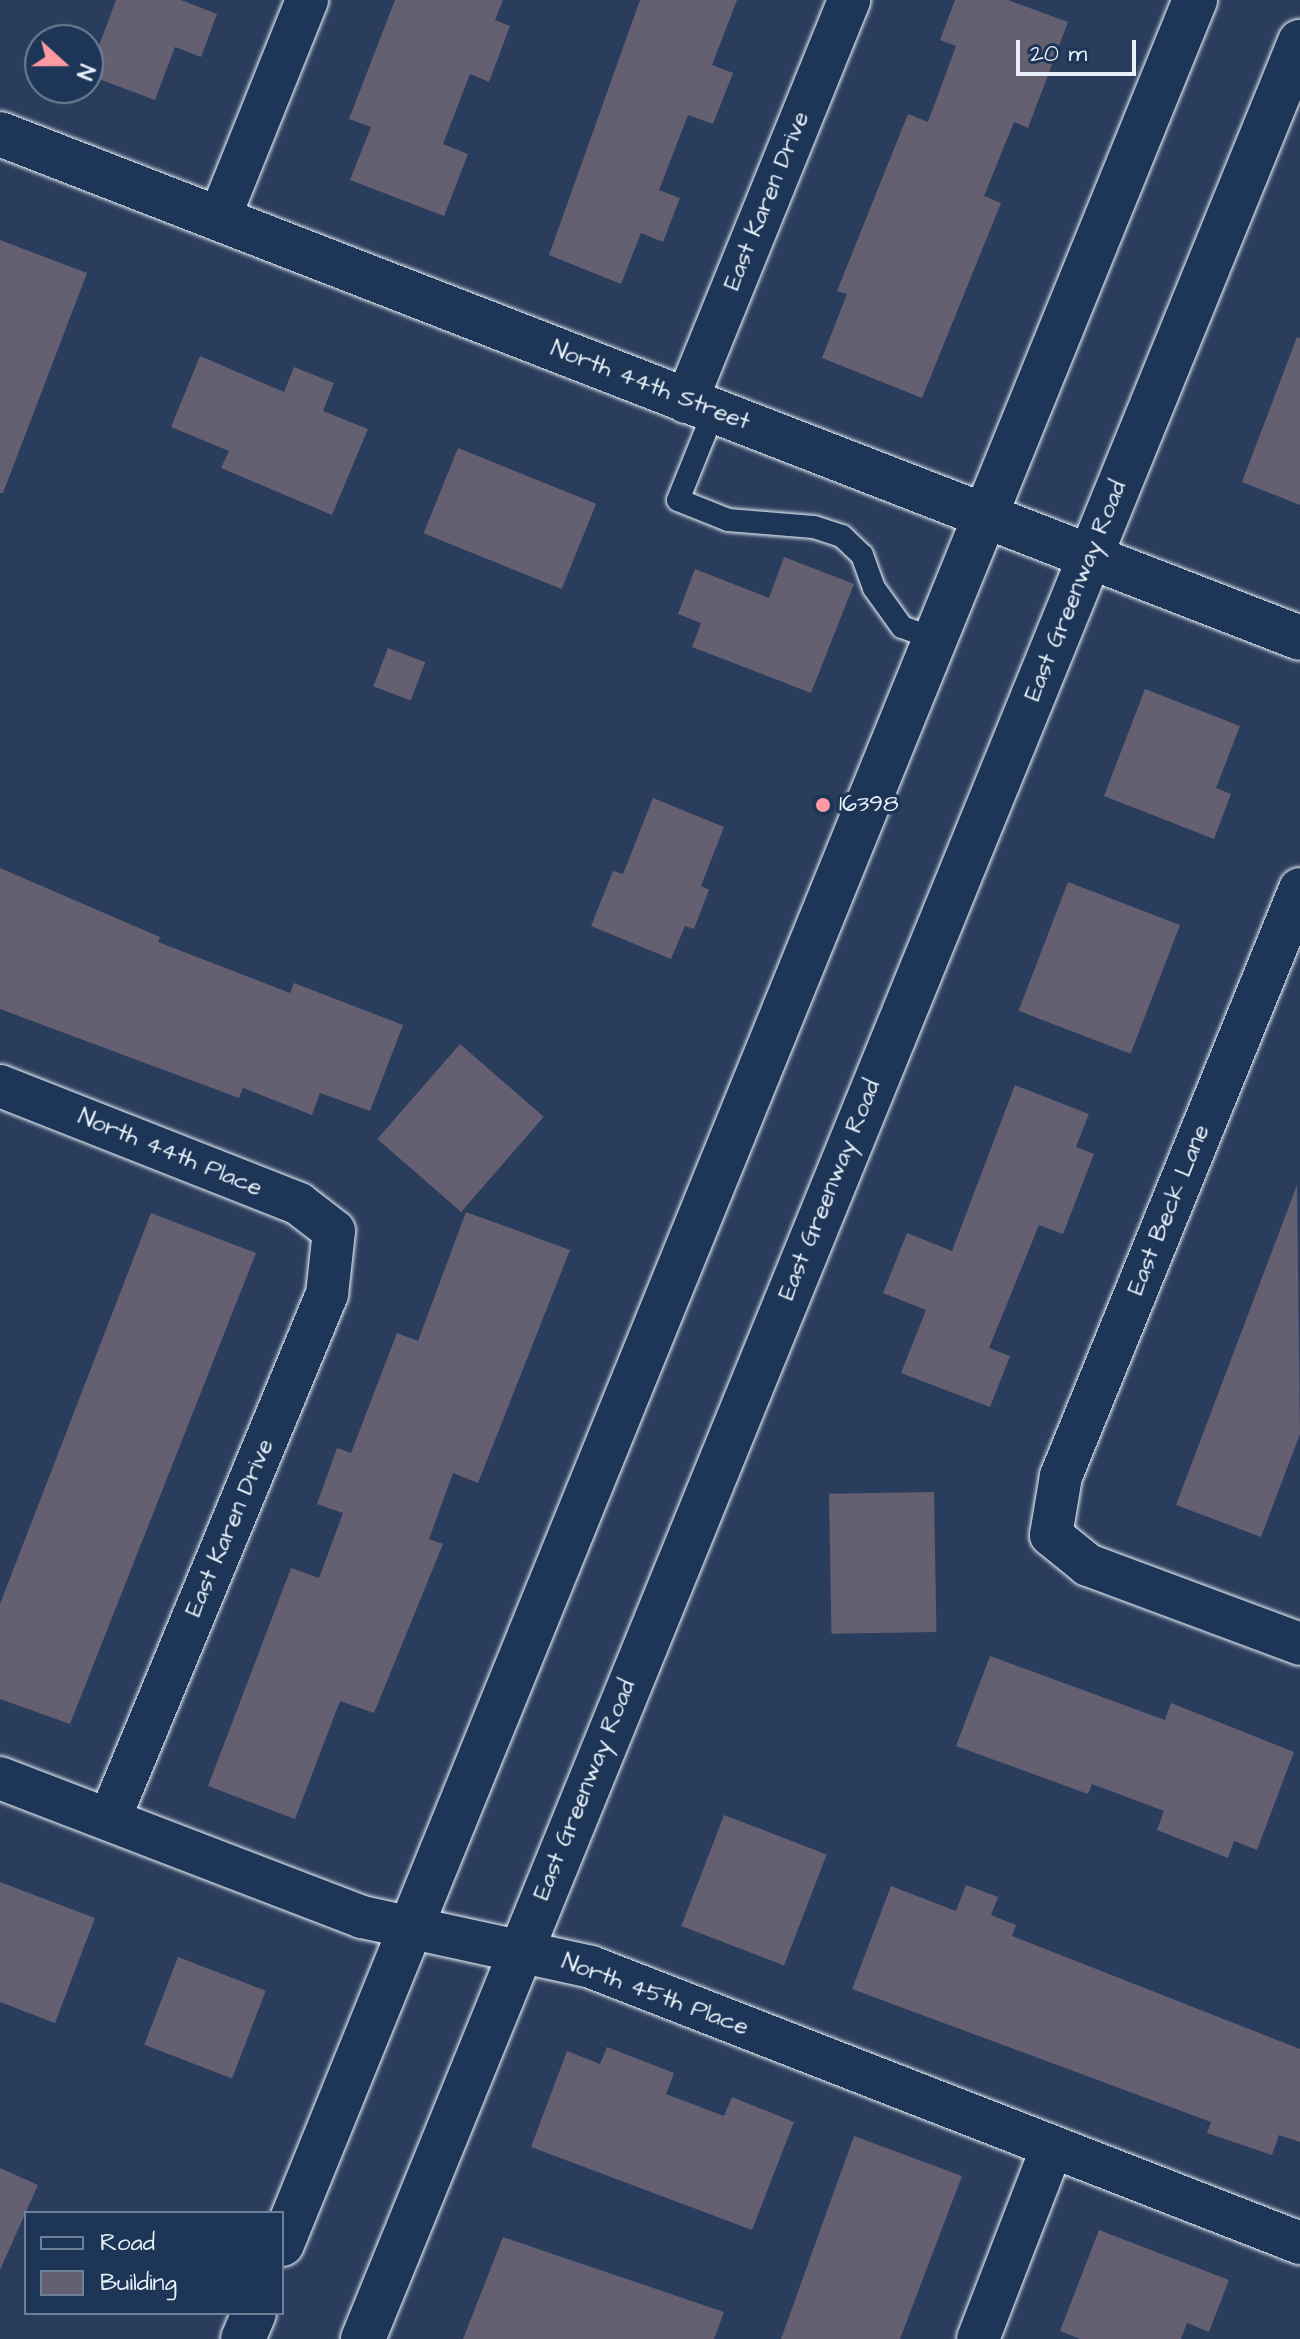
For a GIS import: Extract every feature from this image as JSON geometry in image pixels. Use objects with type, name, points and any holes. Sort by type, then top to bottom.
[{"type":"main road","points":[[284,2239],[1195,0]]},
{"type":"main road","name":"East Greenway Road","points":[[363,2339],[519,1950],[1300,42]]},
{"type":"main road","name":"North 44th Street","points":[[0,134],[1300,638]]},
{"type":"main road","points":[[243,2339],[253,2315]]},
{"type":"street","points":[[219,219],[307,0]]},
{"type":"street","name":"East Karen Drive","points":[[700,406],[849,0]]},
{"type":"street","name":"East Beck Lane","points":[[1300,889],[1061,1476],[1051,1535],[1088,1565],[1300,1644]]},
{"type":"street","name":"North 44th Place","points":[[0,1086],[299,1204],[334,1231]]},
{"type":"street","name":"East Karen Drive","points":[[109,1820],[327,1294],[334,1231]]},
{"type":"street","name":"North 45th Place","points":[[0,1778],[362,1917],[412,1924],[591,1967],[1300,2243]]},
{"type":"street","points":[[978,2339],[1052,2147]]},
{"type":"lane","points":[[700,406],[678,500],[728,520],[814,527],[842,536],[862,555],[874,588],[902,627],[935,639]]},
{"type":"building","points":[[116,0],[181,0],[217,14],[201,57],[175,47],[155,100],[104,81],[104,32]]},
{"type":"building","points":[[395,0],[503,0],[495,20],[510,26],[489,82],[470,74],[443,144],[468,154],[444,216],[350,180],[371,127],[349,119]]},
{"type":"building","points":[[640,0],[737,0],[712,65],[733,73],[713,124],[688,115],[659,190],[680,198],[663,242],[641,233],[621,284],[549,255]]},
{"type":"building","points":[[955,0],[1008,0],[1068,22],[1028,128],[1014,122],[984,196],[1001,203],[922,398],[822,358],[847,294],[837,291],[908,114],[928,122],[956,46],[940,40]]},
{"type":"building","points":[[0,240],[87,273],[3,493],[0,493]]},
{"type":"building","points":[[1297,337],[1300,338],[1300,505],[1242,482]]},
{"type":"building","points":[[200,356],[284,392],[294,367],[334,383],[323,411],[368,429],[332,515],[221,468],[229,451],[171,427]]},
{"type":"building","points":[[458,448],[596,504],[562,589],[424,533]]},
{"type":"building","points":[[784,557],[854,584],[811,693],[692,647],[701,623],[678,614],[695,569],[769,598]]},
{"type":"building","points":[[388,648],[425,662],[411,701],[373,686]]},
{"type":"building","points":[[1145,689],[1240,726],[1216,788],[1231,794],[1214,839],[1104,796]]},
{"type":"building","points":[[653,798],[724,827],[701,886],[709,890],[694,929],[685,926],[671,959],[591,926],[613,871],[623,874]]},
{"type":"building","points":[[0,868],[160,937],[158,942],[290,993],[294,983],[403,1025],[370,1111],[320,1093],[312,1115],[243,1088],[239,1098],[0,1009]]},
{"type":"building","points":[[1068,882],[1180,925],[1131,1054],[1019,1011]]},
{"type":"building","points":[[460,1044],[544,1117],[461,1212],[377,1139]]},
{"type":"building","points":[[1015,1085],[1089,1114],[1076,1147],[1094,1154],[1063,1234],[1039,1225],[989,1348],[1010,1356],[990,1407],[901,1373],[926,1310],[883,1293],[907,1233],[952,1251]]},
{"type":"building","points":[[1297,1185],[1300,1434],[1261,1537],[1176,1505]]},
{"type":"building","points":[[466,1212],[570,1250],[478,1483],[453,1473],[429,1539],[443,1544],[374,1713],[340,1701],[295,1819],[208,1786],[291,1568],[319,1578],[343,1513],[317,1504],[337,1448],[351,1453],[397,1333],[418,1341]]},
{"type":"building","points":[[151,1213],[256,1253],[70,1724],[0,1699],[0,1604]]},
{"type":"building","points":[[934,1492],[936,1632],[831,1634],[829,1494]]},
{"type":"building","points":[[990,1656],[1165,1720],[1171,1703],[1294,1752],[1257,1850],[1234,1841],[1228,1858],[1157,1830],[1164,1811],[1092,1784],[1088,1794],[956,1746]]},
{"type":"building","points":[[724,1815],[827,1854],[784,1966],[681,1926]]},
{"type":"building","points":[[0,1882],[95,1918],[55,2023],[0,2002]]},
{"type":"building","points":[[966,1885],[998,1897],[991,1915],[1016,1925],[1012,1936],[1300,2049],[1300,2142],[1279,2135],[1272,2155],[1207,2133],[1211,2122],[852,1989],[891,1886],[956,1911]]},
{"type":"building","points":[[178,1957],[266,1991],[232,2078],[144,2045]]},
{"type":"building","points":[[607,2047],[674,2073],[666,2094],[724,2116],[732,2097],[794,2122],[752,2230],[531,2147],[567,2051],[600,2064]]},
{"type":"building","points":[[854,2136],[962,2176],[900,2339],[781,2339]]},
{"type":"building","points":[[0,2168],[38,2185],[0,2270]]},
{"type":"building","points":[[1099,2230],[1229,2280],[1209,2332],[1187,2323],[1181,2339],[1080,2339],[1060,2331]]},
{"type":"building","points":[[503,2237],[724,2312],[714,2339],[463,2339]]},
{"type":"place","name":"16398","points":[[823,805]]}]
